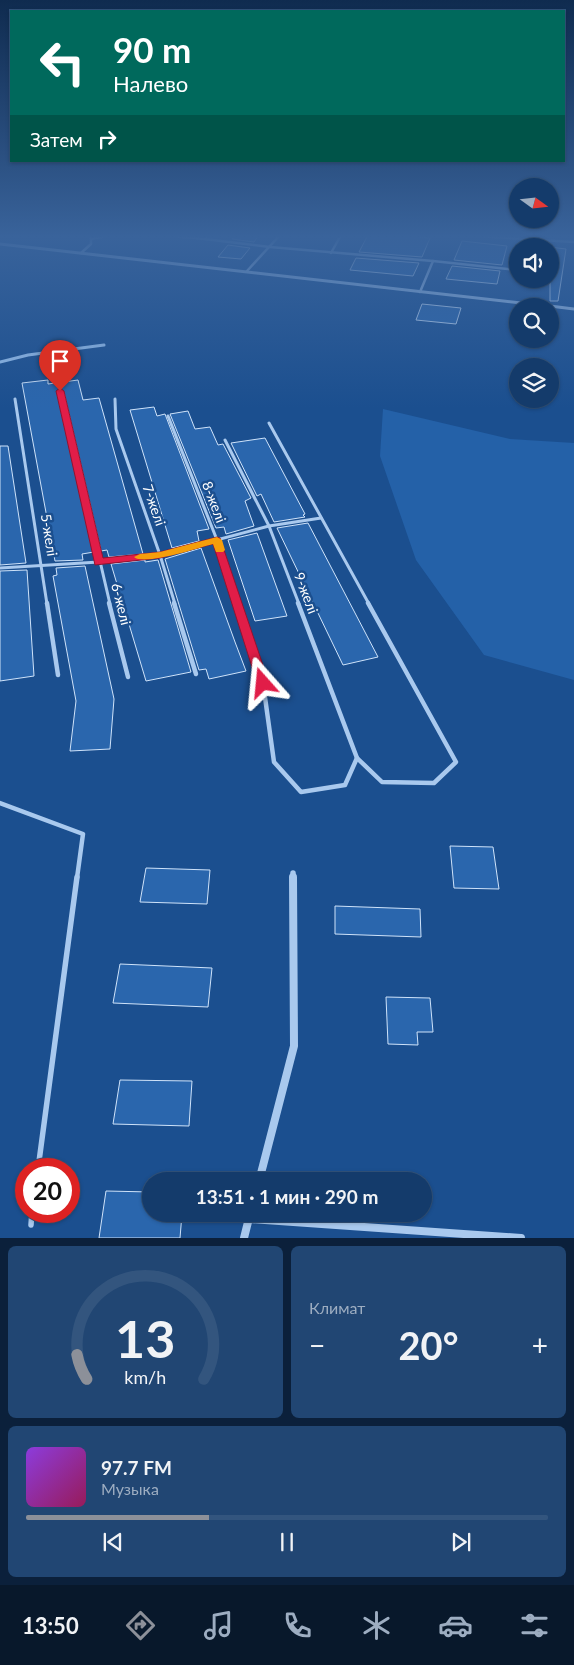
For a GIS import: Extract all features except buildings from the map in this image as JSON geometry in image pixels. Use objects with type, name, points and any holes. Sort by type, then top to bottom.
[{"type":"street","points":[[427,293],[509,302]]},
{"type":"street","points":[[559,307],[574,309]]},
{"type":"street","points":[[261,1172],[294,1046],[292,873]]},
{"type":"street","points":[[244,1238],[249,1222]]},
{"type":"street","points":[[315,1222],[521,1238]]},
{"type":"lane","name":"6-желі","points":[[60,391],[99,562],[128,677]]},
{"type":"lane","name":"5-желі","points":[[15,399],[58,675]]},
{"type":"lane","name":"7-желі","points":[[115,399],[116,429],[160,555],[196,674]]},
{"type":"lane","name":"8-желі","points":[[168,416],[217,540],[263,683],[274,762],[301,792],[345,785],[357,758]]},
{"type":"lane","points":[[269,423],[456,762],[434,783],[382,782],[357,758]]},
{"type":"lane","name":"9-желі","points":[[225,440],[269,526],[357,758]]},
{"type":"lane","points":[[0,568],[99,562],[160,555],[269,526],[321,518]]},
{"type":"lane","points":[[0,803],[83,834],[39,1158]]},
{"type":"shaded area","points":[[383,409],[510,439],[574,443],[574,680],[484,655],[416,560],[380,456]]},
{"type":"waterway","points":[[0,362],[28,355],[104,345]]},
{"type":"slow traffic","points":[[140,557],[160,555],[217,540],[220,550]]},
{"type":"route","points":[[60,391],[99,562],[160,555],[217,540],[263,683]]}]
